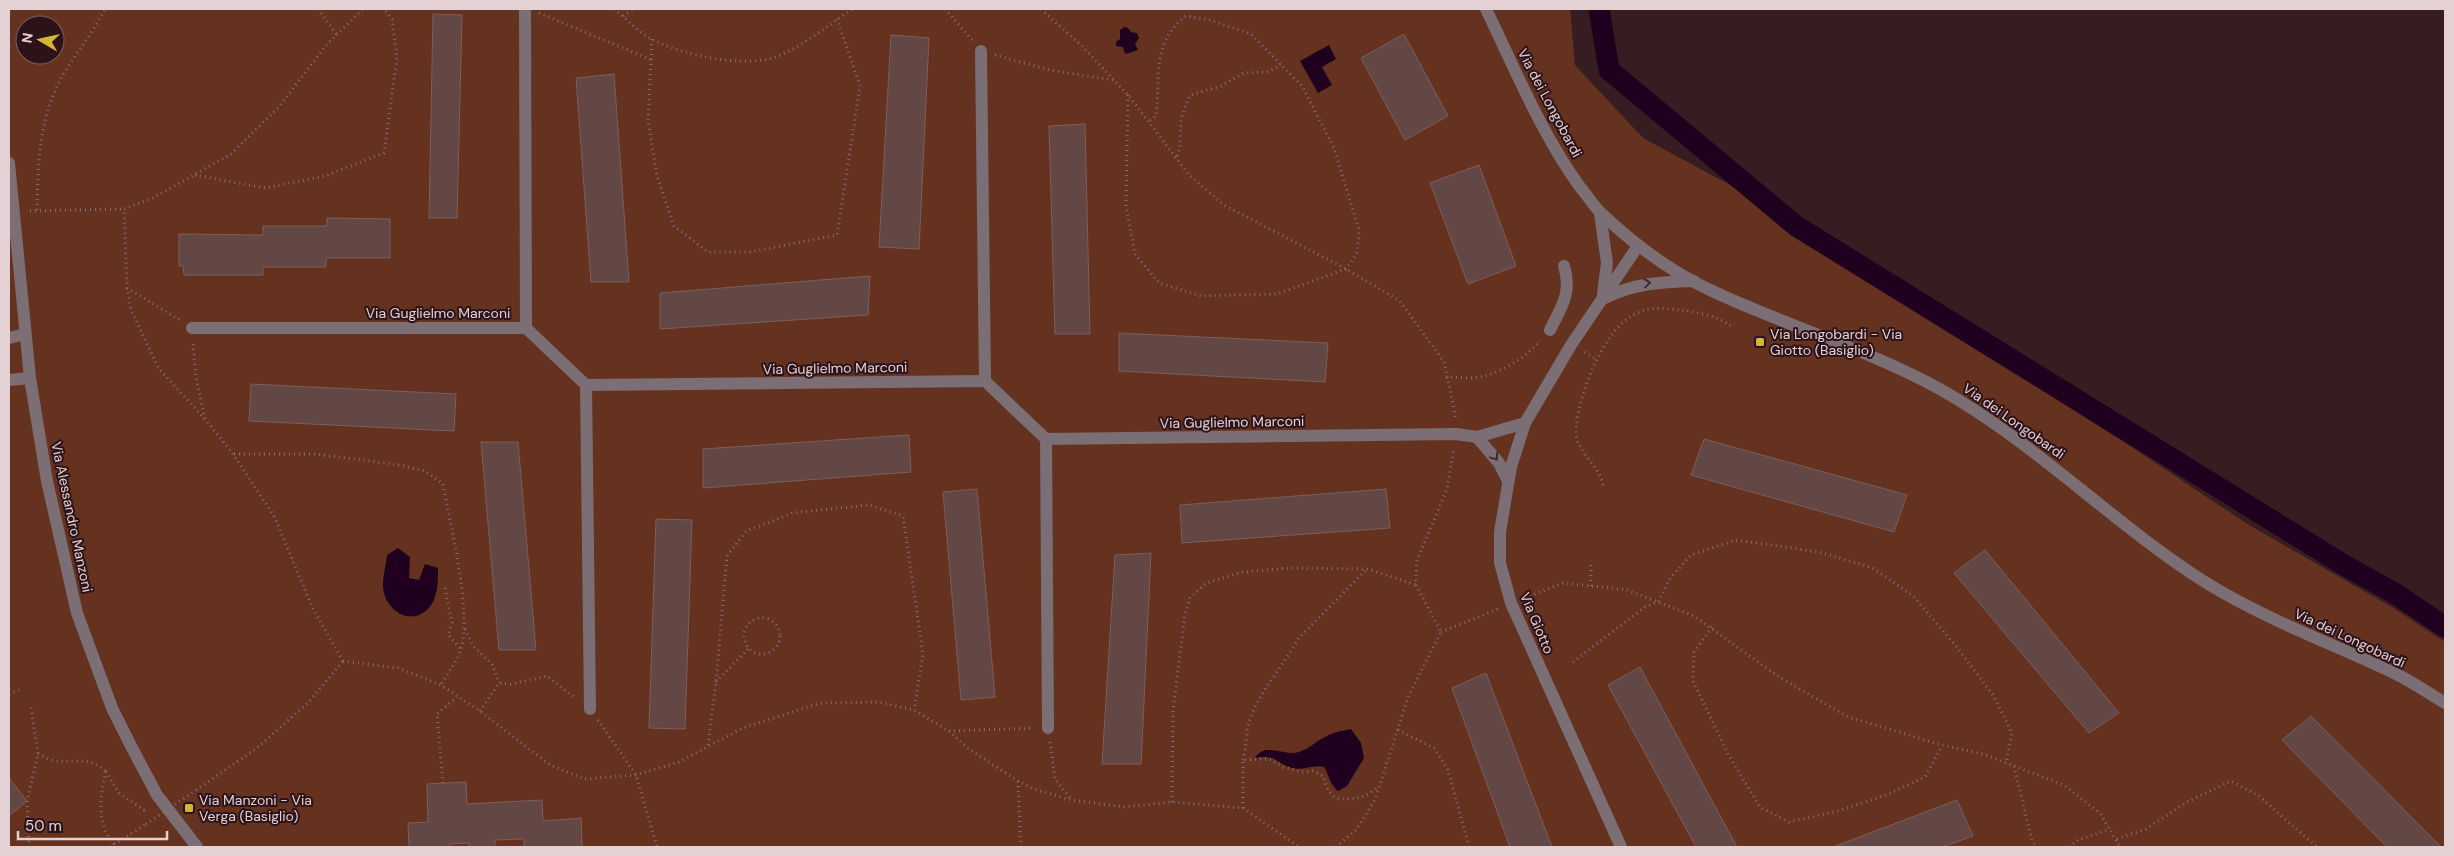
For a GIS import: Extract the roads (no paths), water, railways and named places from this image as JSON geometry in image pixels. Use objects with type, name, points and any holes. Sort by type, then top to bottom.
[{"type":"street","name":"Via dei Longobardi","points":[[1486,9],[1519,79],[1563,163],[1600,213],[1638,246],[1694,281],[1769,316],[1878,359],[1936,387],[1980,412],[2042,456],[2155,547],[2206,583],[2274,619],[2400,676],[2445,703]]},
{"type":"street","points":[[526,328],[531,11]]},
{"type":"street","points":[[981,51],[985,381],[1046,439],[1048,728]]},
{"type":"street","name":"Via Alessandro Manzoni","points":[[9,163],[30,378],[47,482],[77,613],[112,708],[160,798],[197,847]]},
{"type":"street","name":"Via Giotto","points":[[1600,213],[1607,263],[1603,299]]},
{"type":"street","name":"Via Giotto","points":[[1621,847],[1510,604],[1500,563],[1500,532],[1508,481],[1525,423],[1571,344],[1638,246]]},
{"type":"street","points":[[1550,330],[1566,298],[1568,279],[1564,266]]},
{"type":"street","name":"Via Giotto","points":[[1603,299],[1623,288],[1640,284],[1694,281]]},
{"type":"street","name":"Via Guglielmo Marconi","points":[[192,328],[526,328],[586,385],[985,381]]},
{"type":"street","points":[[9,338],[25,334]]},
{"type":"street","points":[[9,380],[30,378]]},
{"type":"street","points":[[586,385],[590,709]]},
{"type":"street","name":"Via Guglielmo Marconi","points":[[1046,439],[1456,434],[1477,437],[1525,423]]},
{"type":"street","points":[[1477,437],[1499,463],[1508,481]]},
{"type":"waterway","points":[[1599,9],[1609,70],[1796,226],[2344,565],[2396,594],[2445,627]]},
{"type":"place","name":"Via Longobardi - Via Giotto (Basiglio)","points":[[1760,342]]},
{"type":"place","name":"Via Manzoni - Via Verga (Basiglio)","points":[[189,808]]}]
